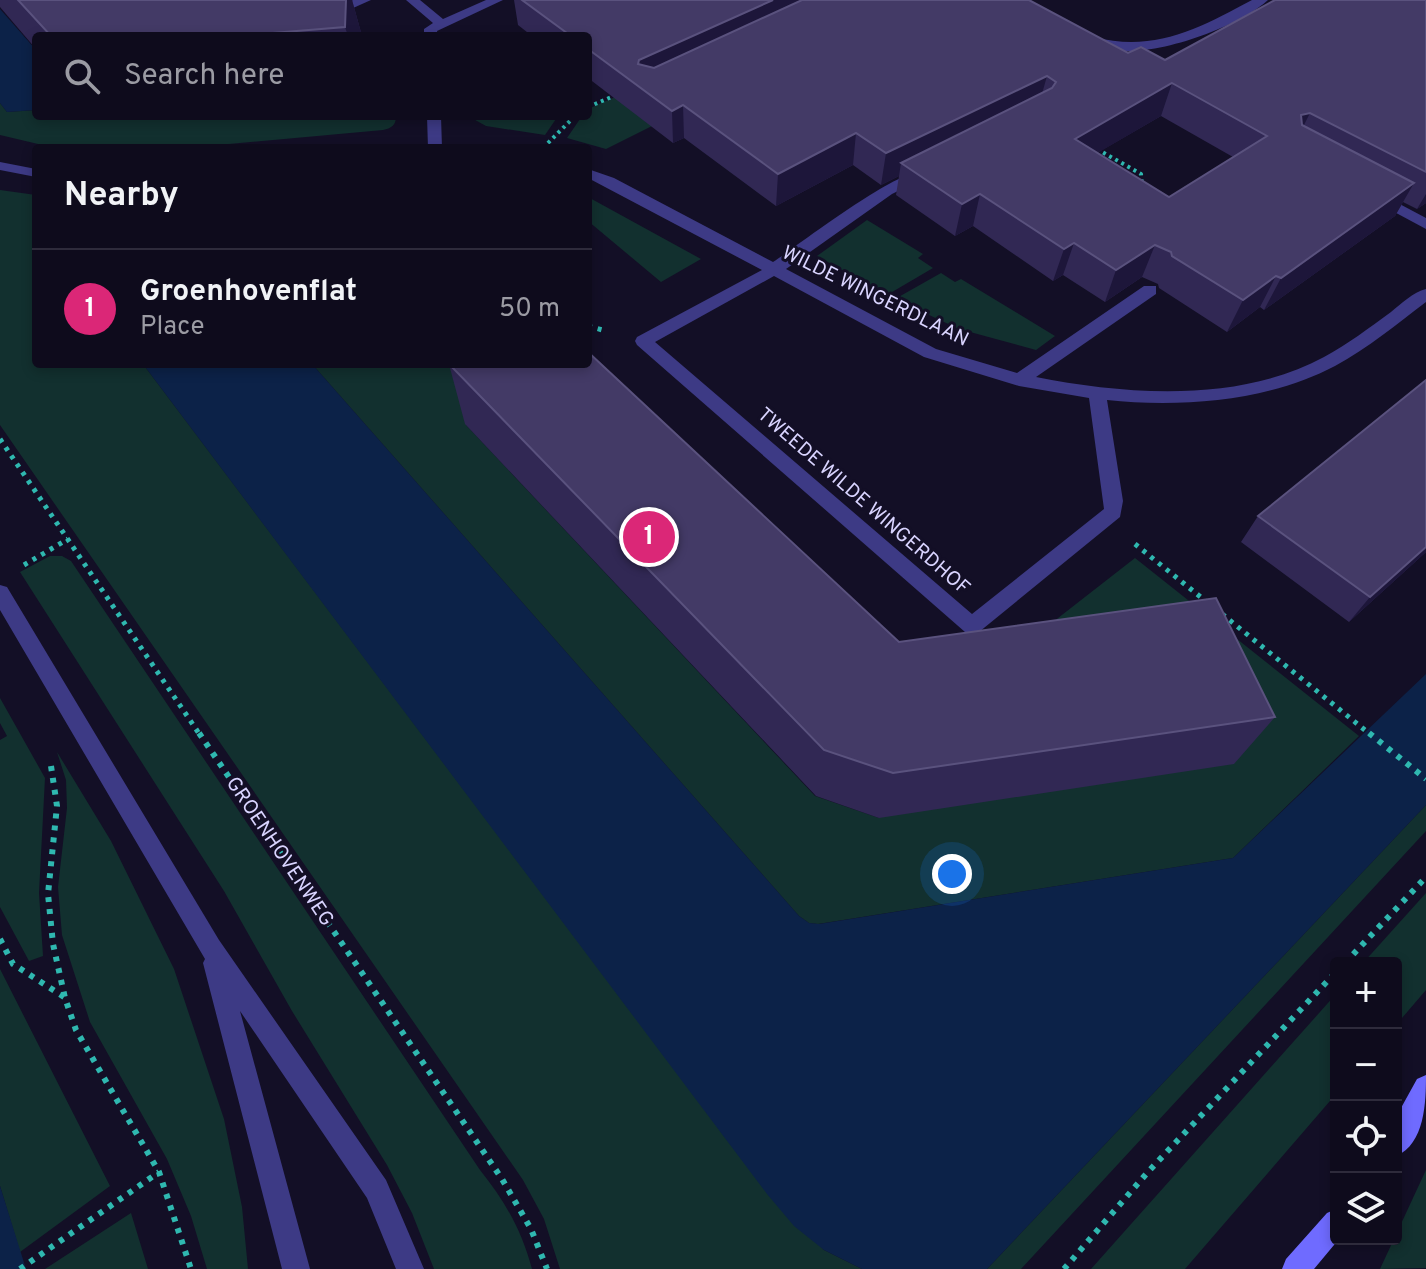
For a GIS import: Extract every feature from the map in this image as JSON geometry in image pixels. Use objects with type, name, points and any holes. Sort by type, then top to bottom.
[{"type":"main road","points":[[1402,1132],[1426,1088]]},
{"type":"main road","points":[[1296,1269],[1330,1229]]},
{"type":"street","points":[[321,16],[365,0]]},
{"type":"street","points":[[412,0],[441,23]]},
{"type":"street","points":[[430,32],[430,29],[441,23],[497,0]]},
{"type":"street","points":[[1084,36],[1109,49],[1142,49],[1212,26],[1262,0]]},
{"type":"street","points":[[434,120],[435,144]]},
{"type":"street","points":[[772,271],[887,191],[938,165]]},
{"type":"street","points":[[0,166],[32,172]]},
{"type":"street","name":"WILDE WINGERDLAAN","points":[[592,175],[930,353],[973,369],[1019,380],[1097,392],[1199,394],[1299,375],[1352,348],[1426,294]]},
{"type":"street","points":[[1359,188],[1426,224]]},
{"type":"street","name":"TWEEDE WILDE WINGERDHOF","points":[[772,271],[643,341],[972,626],[1106,521]]},
{"type":"street","points":[[1019,380],[1150,290]]},
{"type":"street","points":[[1097,392],[1114,501],[1113,512],[1106,521]]},
{"type":"street","points":[[0,593],[211,948],[377,1189],[410,1269]]},
{"type":"street","points":[[211,948],[296,1269]]},
{"type":"path","points":[[592,105],[625,91]]},
{"type":"path","points":[[547,144],[571,120]]},
{"type":"path","points":[[1089,145],[1141,174],[1142,189]]},
{"type":"path","name":"GROENHOVENWEG","points":[[0,439],[466,1128],[513,1191],[534,1229],[547,1269]]},
{"type":"path","points":[[1106,521],[1426,779]]},
{"type":"path","points":[[14,572],[68,539]]},
{"type":"path","points":[[46,757],[53,770],[57,806],[48,894],[53,944],[65,998],[76,1030],[159,1172],[191,1269]]},
{"type":"path","points":[[1351,957],[1426,877]]},
{"type":"path","points":[[0,939],[13,964],[65,998]]},
{"type":"path","points":[[1064,1269],[1147,1173],[1330,978]]},
{"type":"path","points":[[20,1269],[159,1172]]},
{"type":"green space","points":[[624,93],[662,121],[606,149],[567,138],[579,120],[592,120],[592,107]]},
{"type":"green space","points":[[0,103],[7,112],[32,110],[32,120],[395,120],[392,126],[383,130],[229,144],[38,144],[0,135]]},
{"type":"green space","points":[[475,120],[555,120],[545,135],[486,126]]},
{"type":"green space","points":[[0,190],[32,194],[32,368],[146,368],[712,1119],[824,1250],[862,1269],[560,1269],[544,1219],[523,1180],[0,425]]},
{"type":"green space","points":[[592,199],[701,259],[661,282],[592,224]]},
{"type":"green space","points":[[867,220],[923,254],[918,258],[933,268],[887,295],[817,256]]},
{"type":"green space","points":[[941,273],[955,282],[961,279],[1055,336],[1036,350],[959,329],[895,299]]},
{"type":"green space","points":[[316,368],[451,368],[491,410],[466,425],[815,796],[879,818],[1026,643],[1135,558],[1359,736],[1233,858],[818,924],[809,923],[799,916]]},
{"type":"green space","points":[[50,556],[62,556],[71,561],[497,1193],[518,1229],[532,1269],[434,1269],[412,1213],[387,1165],[292,1011],[224,891],[20,572]]},
{"type":"green space","points":[[0,698],[45,778],[39,893],[43,956],[29,961],[0,907],[0,740],[7,736],[0,723]]},
{"type":"green space","points":[[57,752],[111,841],[174,969],[224,1119],[242,1207],[248,1269],[207,1269],[191,1216],[167,1159],[90,1022],[62,935],[58,887],[67,808],[66,780]]},
{"type":"green space","points":[[1426,805],[1426,831],[1021,1269],[987,1269]]},
{"type":"green space","points":[[1426,893],[1426,990],[1402,1018],[1402,957],[1368,957]]},
{"type":"green space","points":[[0,969],[110,1186],[20,1252],[0,1186]]},
{"type":"green space","points":[[1330,1001],[1330,1101],[1185,1269],[1091,1269]]},
{"type":"green space","points":[[1426,1170],[1426,1268],[1380,1269],[1391,1245],[1402,1245],[1402,1222]]},
{"type":"green space","points":[[131,1213],[148,1269],[45,1269]]},
{"type":"water","points":[[0,9],[32,45],[32,110],[7,112],[0,103]]},
{"type":"water","points":[[146,368],[316,368],[799,916],[809,923],[819,924],[1233,858],[1426,674],[1426,805],[987,1269],[862,1269],[824,1250],[794,1226]]},
{"type":"water","points":[[0,1186],[26,1269],[0,1269]]},
{"type":"building","points":[[18,0],[346,0],[345,27],[284,32],[47,32]]},
{"type":"building","points":[[522,0],[773,0],[639,60],[638,64],[654,68],[802,0],[1029,0],[1128,53],[1141,47],[1165,60],[1275,0],[1426,0],[1426,172],[1310,113],[1301,115],[1302,125],[1414,183],[1281,278],[1276,276],[1243,300],[1172,256],[1171,252],[1155,245],[1116,270],[1074,243],[1064,249],[980,194],[962,204],[901,163],[1052,88],[1056,82],[1047,76],[886,153],[856,133],[778,174],[683,105],[672,111],[592,52],[592,32],[566,32]],"holes":[[[1172,83],[1267,136],[1169,197],[1075,139]]]},
{"type":"building","points":[[592,356],[899,642],[1216,598],[1275,717],[893,773],[824,750],[453,368],[592,368]]},
{"type":"building","points":[[1426,380],[1426,547],[1370,597],[1258,516]]},
{"type":"place","name":"Groenhovenflat","points":[[649,537]]}]
